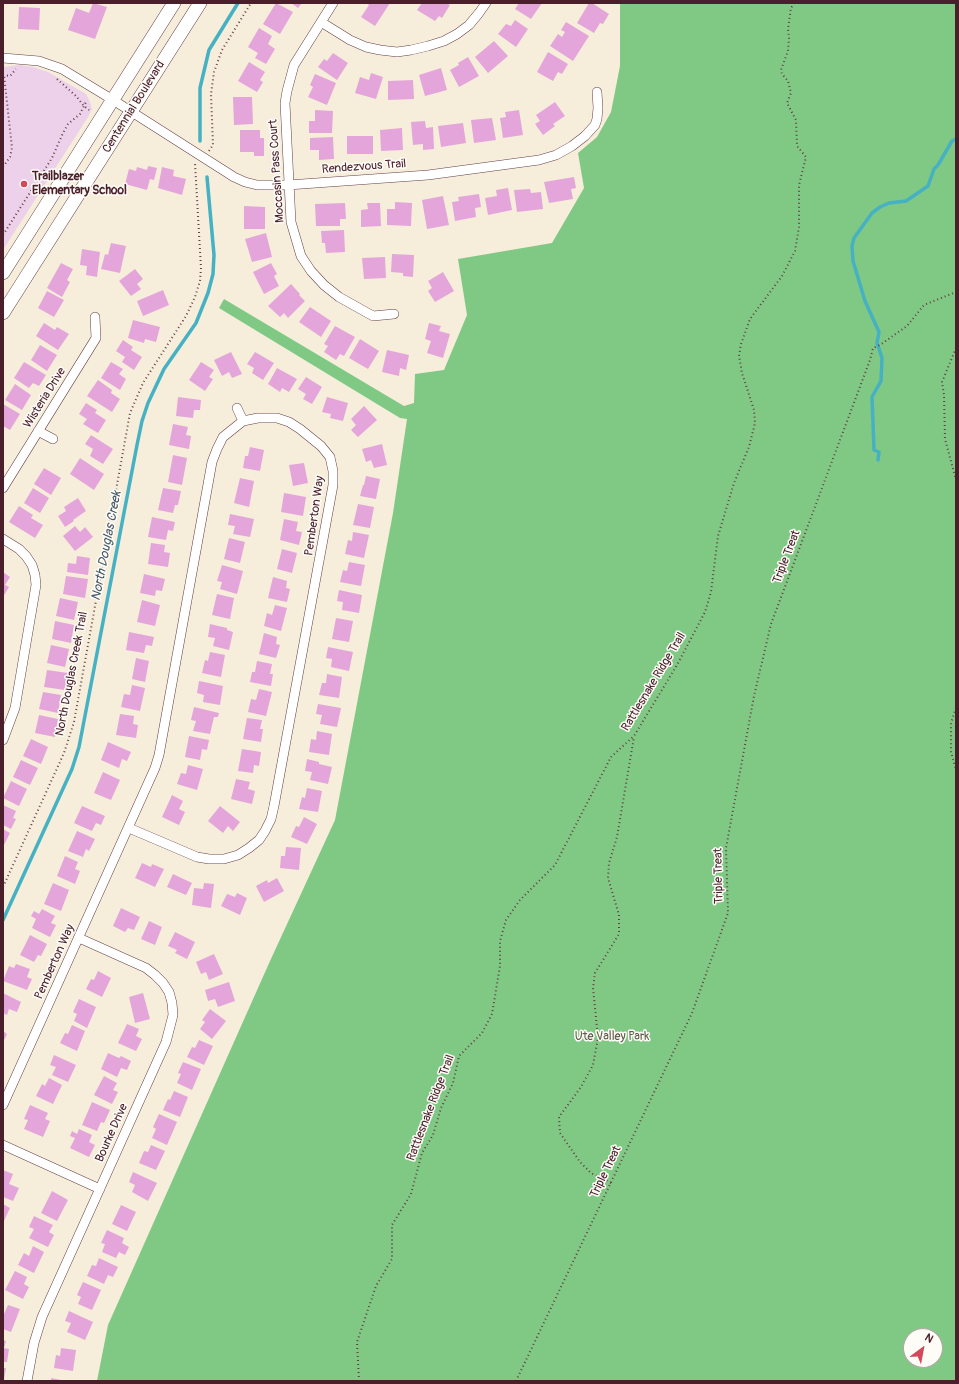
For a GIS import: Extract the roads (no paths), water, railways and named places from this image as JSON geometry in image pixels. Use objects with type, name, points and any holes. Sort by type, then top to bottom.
[{"type":"main road","name":"Centennial Boulevard","points":[[3,273],[174,3]]},
{"type":"main road","name":"Centennial Boulevard","points":[[3,313],[200,3]]},
{"type":"street","name":"Moccasin Pass Court","points":[[333,3],[294,65],[285,102],[288,185],[293,228],[302,256],[311,272],[339,297],[373,316],[394,314]]},
{"type":"street","points":[[321,22],[350,40],[366,47],[397,52],[428,46],[444,41],[457,34],[469,25],[486,3]]},
{"type":"street","name":"Rendezvous Trail","points":[[3,58],[26,59],[51,64],[71,74],[234,177],[257,185],[288,185],[428,175],[539,160],[556,155],[572,146],[585,136],[595,125],[598,108],[597,92]]},
{"type":"street","name":"Wisteria Drive","points":[[3,488],[96,338],[95,317]]},
{"type":"street","points":[[237,408],[243,421]]},
{"type":"street","name":"Pemberton Way","points":[[3,1105],[129,828],[152,776],[159,755],[212,462],[217,449],[223,437],[243,421],[258,418],[277,418],[289,422],[311,437],[333,456],[333,485],[271,819],[259,840],[240,859],[209,859],[197,857],[129,828]]},
{"type":"street","points":[[38,431],[52,439]]},
{"type":"street","points":[[3,539],[19,549],[26,556],[36,575],[36,585],[16,701],[11,721],[3,740]]},
{"type":"street","name":"Bourke Drive","points":[[27,1381],[34,1343],[42,1317],[166,1042],[173,1016],[174,996],[163,983],[146,968],[79,938]]},
{"type":"street","points":[[3,1145],[100,1189]]},
{"type":"waterway","name":"North Douglas Creek","points":[[200,141],[200,88],[209,50],[238,3]]},
{"type":"waterway","points":[[878,460],[879,452],[874,450],[872,397],[881,381],[882,358],[877,343],[879,332],[865,301],[853,261],[852,246],[854,238],[872,213],[889,203],[906,201],[928,186],[934,169],[938,165],[952,141],[956,139]]},
{"type":"waterway","name":"North Douglas Creek","points":[[3,920],[72,769],[79,747],[142,421],[148,403],[164,369],[196,323],[208,293],[213,274],[214,255],[207,177]]},
{"type":"place","name":"Trailblazer Elementary School","points":[[24,184]]},
{"type":"park label","name":"Ute Valley Park","points":[[612,1037]]}]
